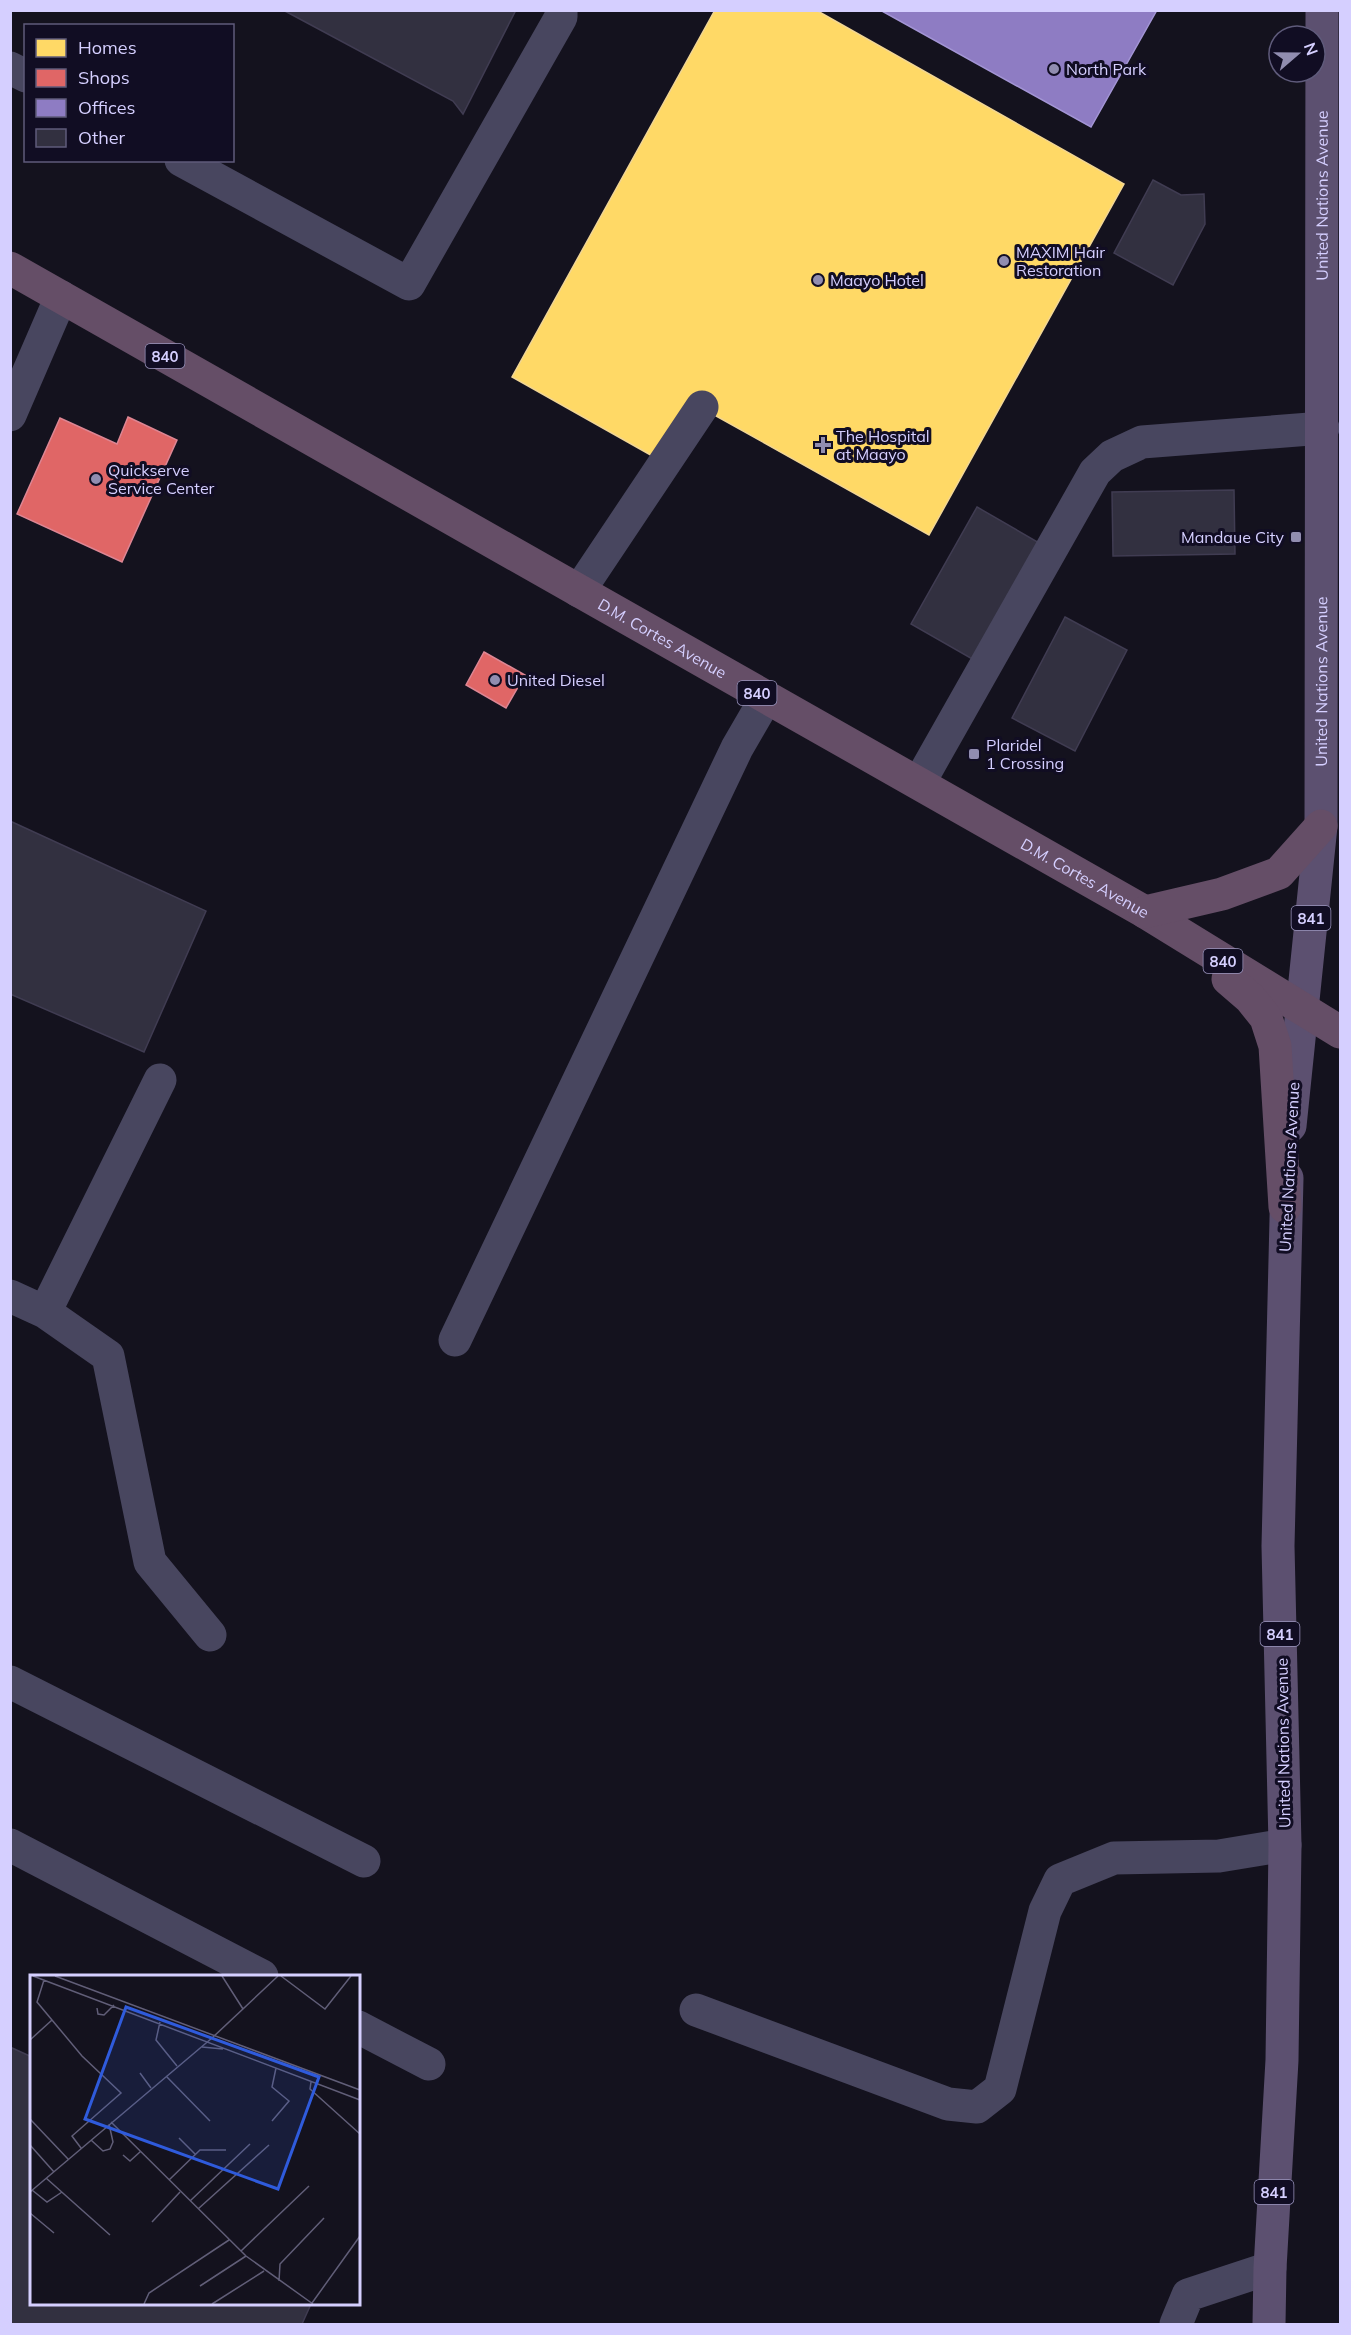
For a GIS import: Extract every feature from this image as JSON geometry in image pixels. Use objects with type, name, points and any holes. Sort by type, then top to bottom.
[{"type":"highway","name":"D.M. Cortes Avenue","points":[[17,280],[60,297],[919,783],[1145,912],[1341,1032]]},
{"type":"highway","points":[[1145,912],[1222,894],[1279,873],[1321,826]]},
{"type":"highway","points":[[1145,912],[1250,998],[1266,1018],[1275,1046],[1285,1207]]},
{"type":"main road","name":"United Nations Avenue","points":[[1269,2325],[1282,2060],[1285,1845],[1278,1546],[1285,1207],[1292,1099],[1321,826],[1322,10]]},
{"type":"street","points":[[185,162],[409,284],[561,17],[561,10]]},
{"type":"street","points":[[10,68],[24,75]]},
{"type":"street","points":[[10,415],[60,297]]},
{"type":"street","points":[[579,591],[702,407]]},
{"type":"street","points":[[919,783],[1095,472],[1112,456],[1142,442],[1323,428]]},
{"type":"street","points":[[455,1340],[737,748],[766,698]]},
{"type":"street","points":[[45,1312],[160,1080]]},
{"type":"street","points":[[10,1296],[45,1312],[108,1356],[150,1562],[210,1635]]},
{"type":"street","points":[[10,1682],[364,1861]]},
{"type":"street","points":[[10,1845],[258,1975]]},
{"type":"street","points":[[696,2010],[948,2103],[977,2107],[1000,2089],[1045,1911],[1060,1880],[1114,1858],[1220,1856],[1285,1845]]},
{"type":"street","points":[[360,2028],[429,2064]]},
{"type":"street","points":[[1176,2325],[1188,2295],[1270,2268]]},
{"type":"building: Homes","name":"Maayo Hotel","points":[[715,10],[816,10],[1124,184],[929,535],[709,412],[656,458],[512,377]]},
{"type":"building: Shops","name":"Quickserve Service Center","points":[[128,417],[177,440],[122,562],[17,514],[60,418],[117,444]]},
{"type":"building: Shops","name":"United Diesel","points":[[484,652],[525,675],[506,708],[466,685]]},
{"type":"building: Offices","name":"North Park","points":[[880,10],[1157,10],[1091,127]]},
{"type":"building: Other","points":[[283,10],[516,10],[463,114],[453,101]]},
{"type":"building: Other","points":[[1153,180],[1181,195],[1204,194],[1205,224],[1173,285],[1114,253]]},
{"type":"building: Other","points":[[1234,490],[1235,554],[1113,556],[1112,492]]},
{"type":"building: Other","points":[[977,507],[1041,544],[974,660],[911,624]]},
{"type":"building: Other","points":[[1065,617],[1127,650],[1075,751],[1012,718]]},
{"type":"building: Other","points":[[10,821],[206,911],[144,1052],[10,994]]},
{"type":"building: Other","points":[[10,2047],[30,2056],[30,2305],[311,2305],[302,2324],[10,2324]]},
{"type":"place","name":"North Park","points":[[1054,69]]},
{"type":"place","name":"MAXIM Hair Restoration","points":[[1004,261]]},
{"type":"place","name":"Maayo Hotel","points":[[818,280]]},
{"type":"place","name":"The Hospital at Maayo","points":[[823,445]]},
{"type":"place","name":"Quickserve Service Center","points":[[96,479]]},
{"type":"place","name":"Mandaue City","points":[[1296,537]]},
{"type":"place","name":"United Diesel","points":[[495,680]]},
{"type":"place","name":"Plaridel 1 Crossing","points":[[974,754]]}]
